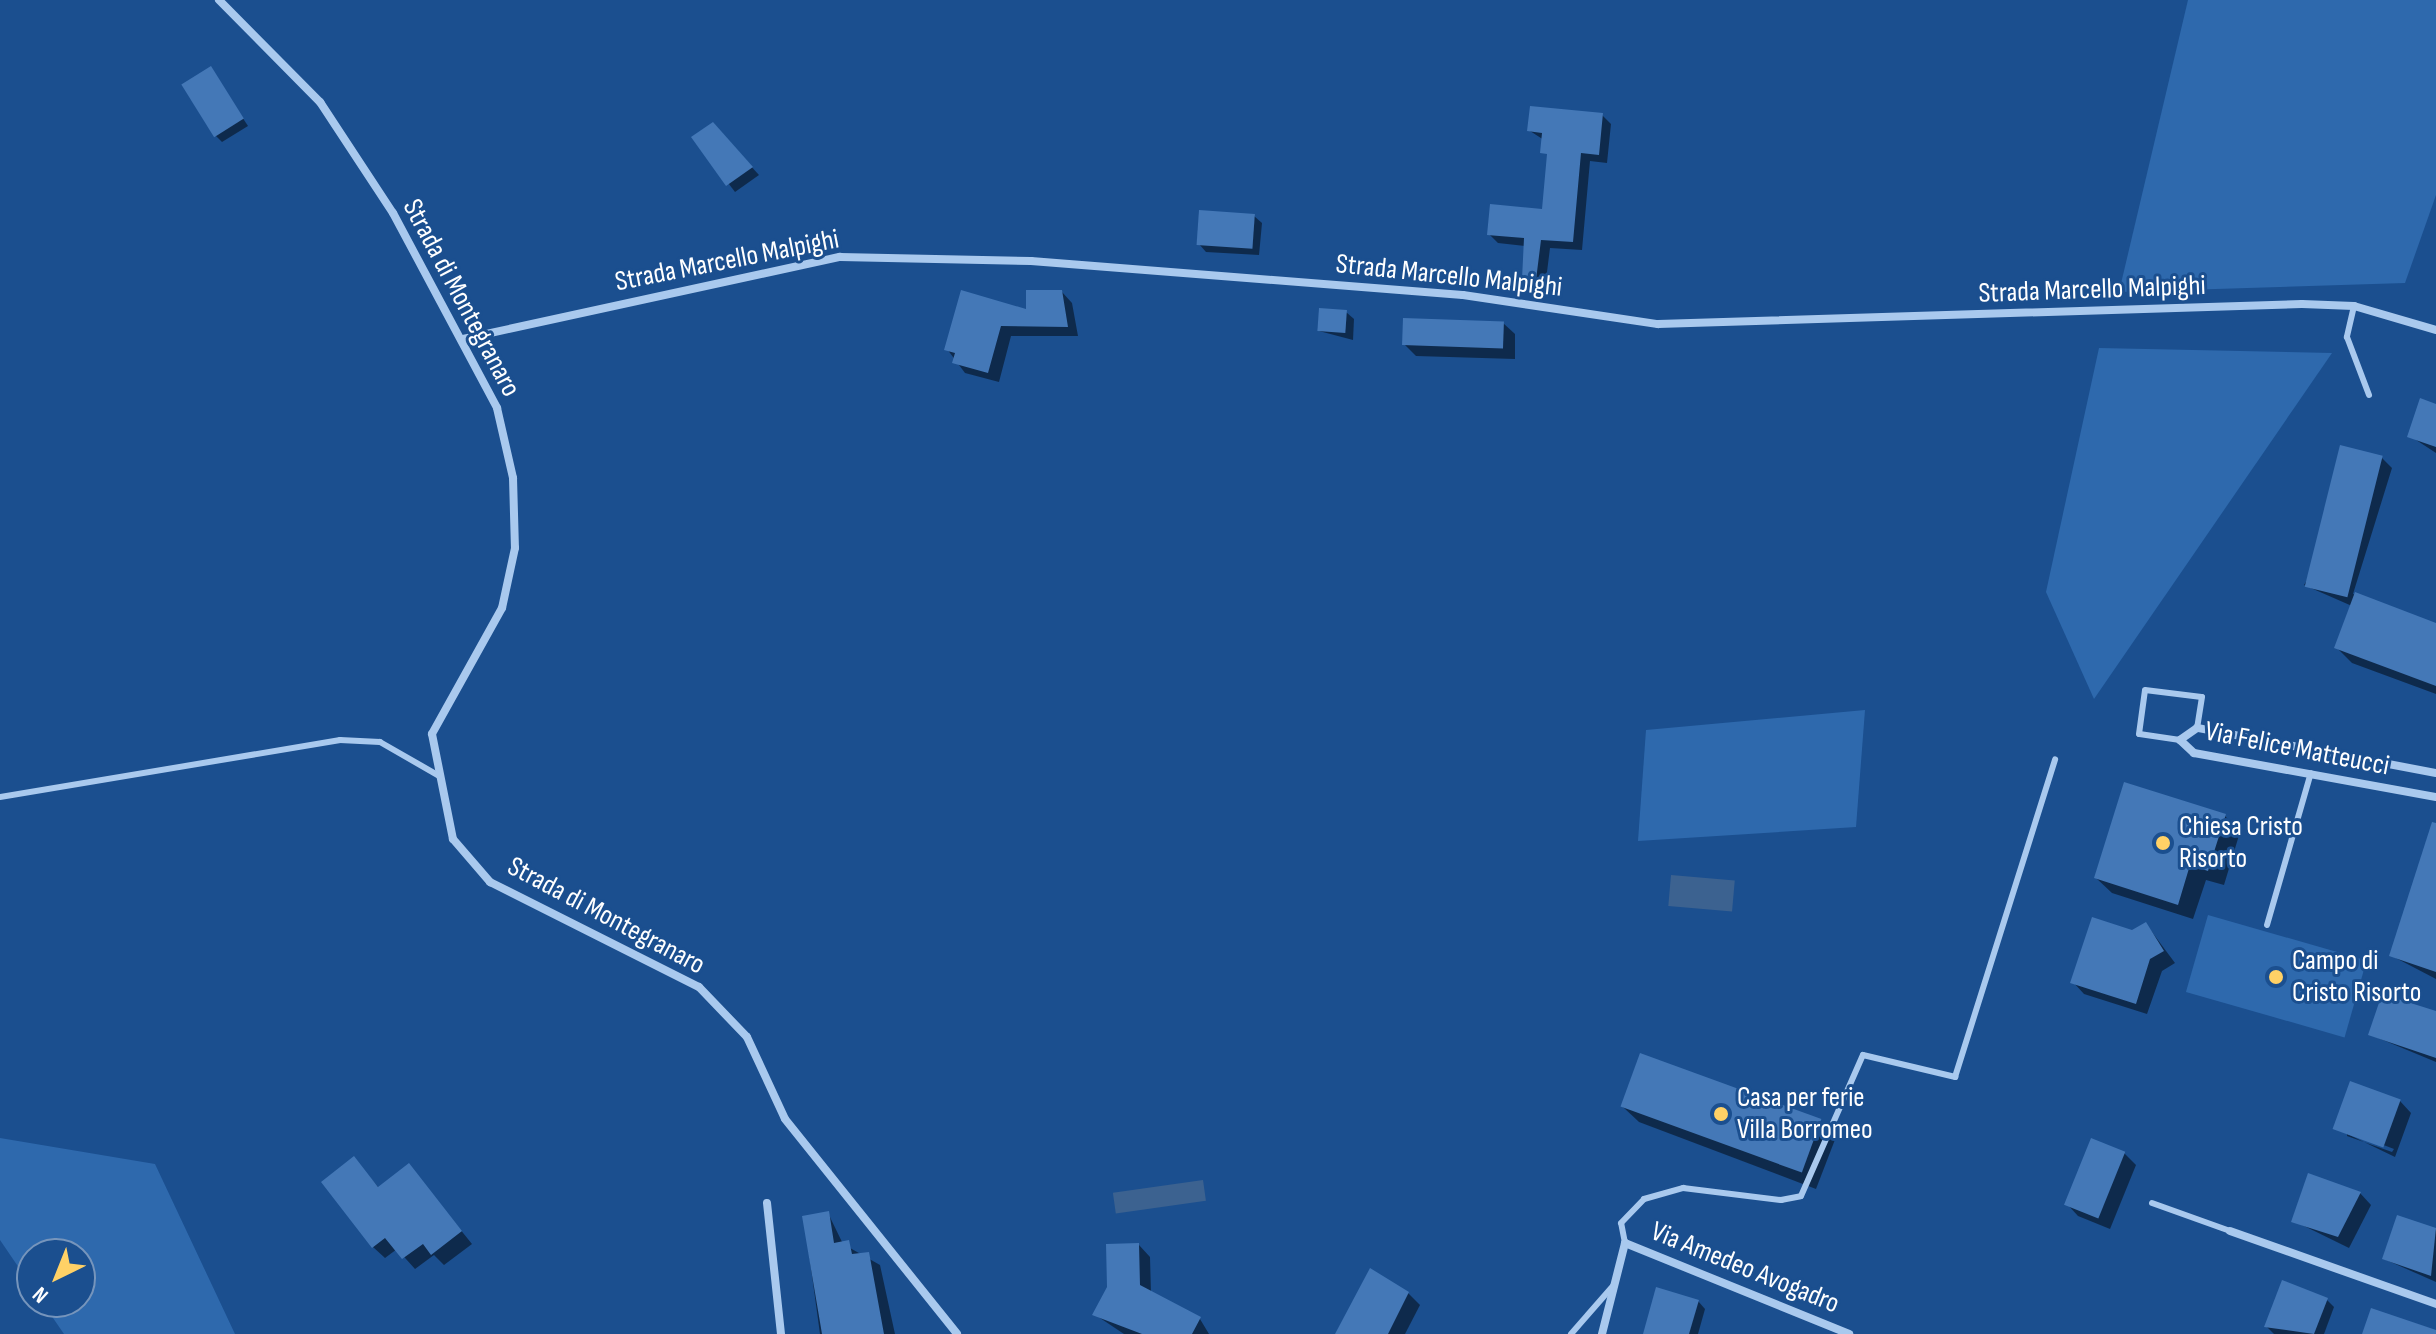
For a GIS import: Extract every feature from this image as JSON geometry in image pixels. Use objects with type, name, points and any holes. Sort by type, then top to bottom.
[{"type":"street","name":"Strada di Montegranaro","points":[[219,0],[320,102],[463,339],[497,408],[513,478],[515,548],[502,608],[432,734],[444,779],[453,839],[490,882],[699,987],[747,1037],[785,1119],[957,1334]]},
{"type":"street","name":"Strada Marcello Malpighi","points":[[463,339],[840,257],[1031,261],[1463,295],[1658,324],[2354,306],[2436,330]]},
{"type":"street","name":"Via Felice Matteucci","points":[[2436,773],[2197,728],[2180,740],[2194,753],[2436,797]]},
{"type":"street","points":[[767,1203],[781,1334]]},
{"type":"street","points":[[2230,1231],[2436,1304]]},
{"type":"street","points":[[1602,1334],[1625,1243]]},
{"type":"street","name":"Via Amedeo Avogadro","points":[[1625,1243],[1849,1334]]},
{"type":"lane","points":[[2354,306],[2347,337],[2369,395]]},
{"type":"lane","points":[[2180,740],[2139,734],[2145,690],[2202,697],[2197,728]]},
{"type":"lane","points":[[0,797],[340,740],[380,742],[444,779]]},
{"type":"lane","points":[[1625,1243],[1621,1223],[1644,1199],[1683,1188],[1781,1200],[1801,1196],[1863,1055],[1955,1077],[2055,759]]},
{"type":"lane","points":[[2267,925],[2311,773]]},
{"type":"lane","points":[[2152,1203],[2230,1231]]},
{"type":"lane","points":[[1571,1334],[1614,1285]]},
{"type":"shaded area","points":[[2188,0],[2436,0],[2436,195],[2405,283],[2119,292]]},
{"type":"shaded area","points":[[2099,348],[2332,353],[2094,699],[2046,592]]},
{"type":"shaded area","points":[[1865,710],[1856,827],[1638,841],[1646,730]]},
{"type":"shaded area","points":[[1671,875],[1735,881],[1732,911],[1668,906]]},
{"type":"shaded area","name":"Campo di Cristo Risorto","points":[[2208,915],[2367,960],[2345,1037],[2186,992]]},
{"type":"shaded area","points":[[0,1138],[155,1164],[235,1334],[64,1334],[53,1318],[96,1318],[96,1238],[16,1238],[16,1264],[0,1240]]},
{"type":"shaded area","points":[[1203,1180],[1206,1201],[1116,1213],[1113,1193]]},
{"type":"building","points":[[211,66],[244,119],[214,137],[181,85]]},
{"type":"building","points":[[1530,106],[1603,113],[1599,155],[1581,153],[1573,242],[1541,240],[1536,280],[1522,279],[1524,238],[1487,235],[1490,204],[1542,209],[1547,154],[1540,153],[1542,133],[1527,131]]},
{"type":"building","points":[[713,122],[753,167],[726,186],[691,137]]},
{"type":"building","points":[[1199,210],[1255,214],[1252,249],[1197,245]]},
{"type":"building","points":[[961,290],[1026,309],[1026,290],[1062,290],[1068,327],[1001,326],[988,373],[952,363],[955,353],[944,350]]},
{"type":"building","points":[[1319,308],[1347,310],[1345,333],[1317,331]]},
{"type":"building","points":[[1403,318],[1504,322],[1503,349],[1402,345]]},
{"type":"building","points":[[2420,398],[2436,404],[2436,447],[2407,437]]},
{"type":"building","points":[[2340,445],[2383,456],[2347,597],[2305,587]]},
{"type":"building","points":[[2355,592],[2436,623],[2436,686],[2334,648]]},
{"type":"building","points":[[2124,782],[2226,814],[2208,871],[2190,865],[2178,905],[2094,878]]},
{"type":"building","points":[[2432,822],[2436,823],[2436,972],[2389,956]]},
{"type":"building","points":[[2092,917],[2132,930],[2146,922],[2164,951],[2150,959],[2136,1004],[2070,983]]},
{"type":"building","points":[[2382,994],[2436,1011],[2436,1058],[2368,1035]]},
{"type":"building","name":"Casa per ferie Villa Borromeo","points":[[1640,1053],[1821,1119],[1802,1173],[1621,1107]]},
{"type":"building","points":[[2350,1081],[2401,1099],[2383,1147],[2333,1129]]},
{"type":"building","points":[[2091,1138],[2125,1152],[2098,1219],[2064,1205]]},
{"type":"building","points":[[354,1156],[378,1187],[409,1163],[462,1231],[431,1255],[423,1244],[402,1259],[385,1238],[372,1248],[321,1182]]},
{"type":"building","points":[[2308,1173],[2361,1192],[2338,1237],[2291,1222]]},
{"type":"building","points":[[829,1211],[834,1243],[849,1240],[852,1254],[869,1252],[884,1334],[822,1334],[802,1216]]},
{"type":"building","points":[[2397,1215],[2436,1228],[2431,1276],[2382,1259]]},
{"type":"building","points":[[1139,1243],[1140,1285],[1201,1317],[1192,1334],[1142,1334],[1092,1315],[1107,1287],[1106,1244]]},
{"type":"building","points":[[1370,1268],[1409,1292],[1388,1334],[1335,1334]]},
{"type":"building","points":[[2282,1280],[2328,1298],[2314,1334],[2264,1327]]},
{"type":"building","points":[[1656,1287],[1699,1300],[1689,1334],[1643,1334]]},
{"type":"building","points":[[2371,1308],[2436,1330],[2436,1334],[2362,1334]]},
{"type":"place","name":"Chiesa Cristo Risorto","points":[[2163,843]]},
{"type":"place","name":"Campo di Cristo Risorto","points":[[2276,977]]},
{"type":"place","name":"Casa per ferie Villa Borromeo","points":[[1721,1114]]}]
